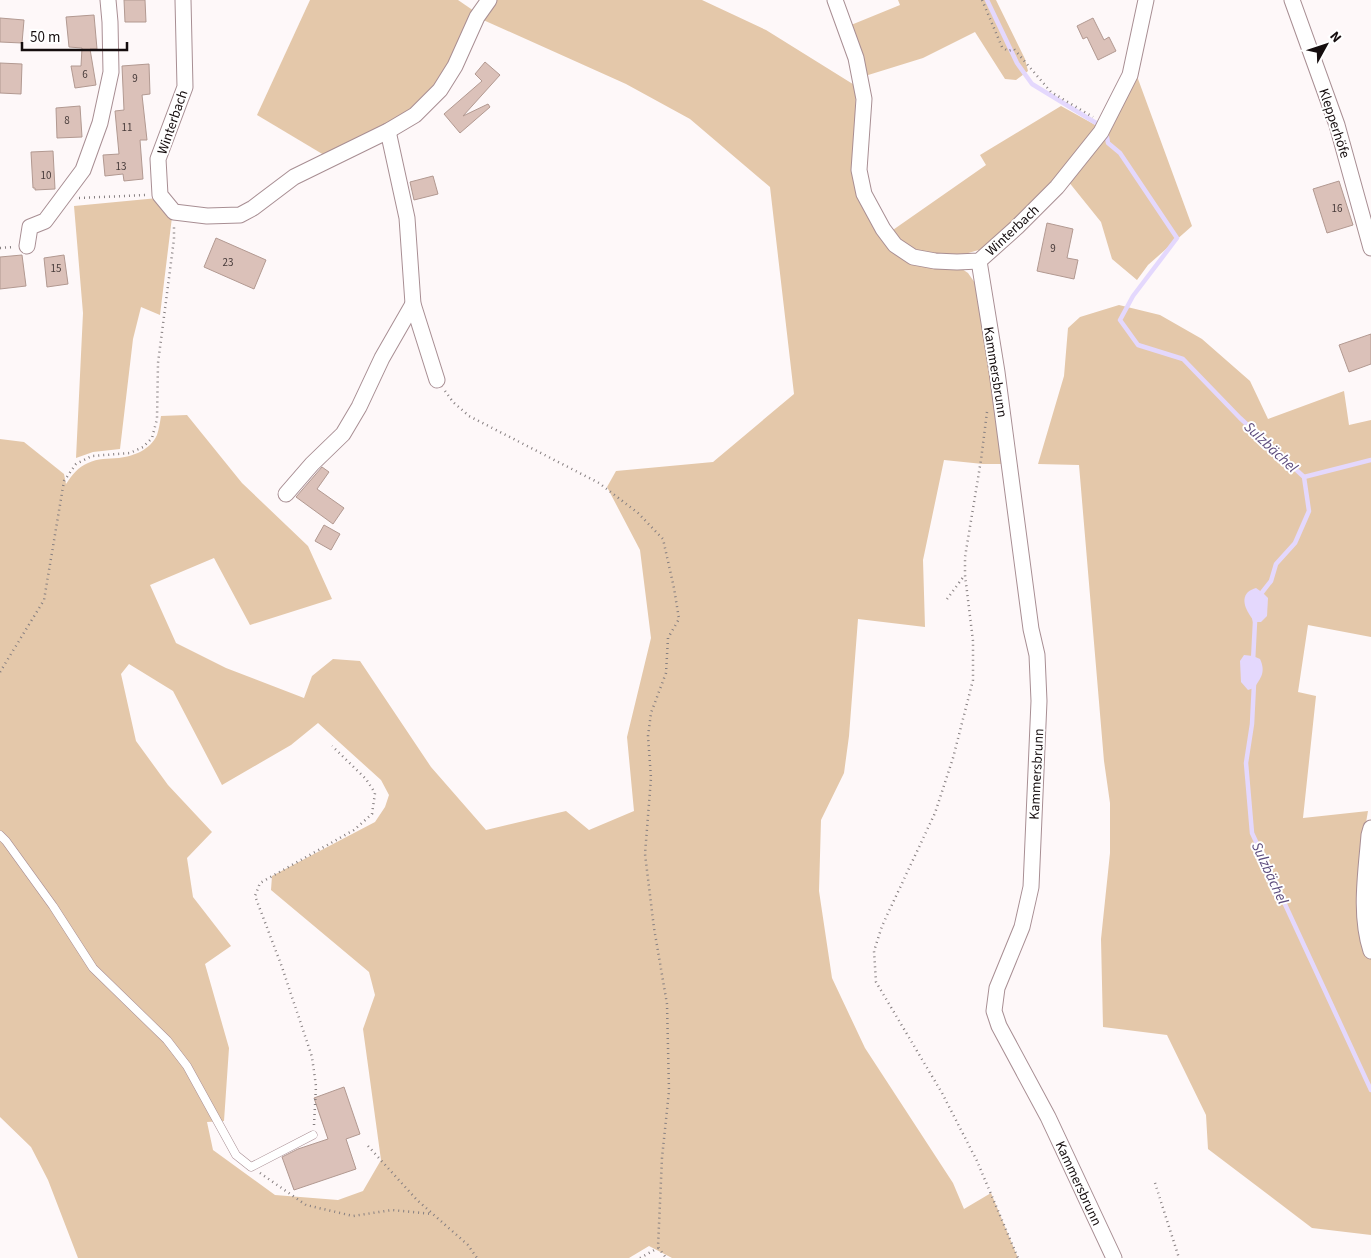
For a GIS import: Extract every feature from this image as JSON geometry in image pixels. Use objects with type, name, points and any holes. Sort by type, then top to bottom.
[{"type":"street","points":[[27,246],[30,227],[45,221],[82,170],[100,123],[111,72],[108,0]]},
{"type":"street","name":"Winterbach","points":[[160,195],[158,159],[185,87],[183,0]]},
{"type":"street","points":[[160,195],[174,212],[207,216],[240,215],[253,208],[294,176],[388,131],[415,115],[440,90],[455,66],[477,17],[489,0]]},
{"type":"street","name":"Winterbach","points":[[835,0],[856,58],[864,99],[859,170],[864,194],[895,245],[913,256],[935,261],[957,262],[979,261],[1017,227],[1057,187],[1104,127],[1130,75],[1146,0]]},
{"type":"street","name":"Klepperhöfe","points":[[1292,0],[1337,125],[1371,248]]},
{"type":"street","points":[[388,131],[407,218],[413,304],[437,380]]},
{"type":"street","name":"Kammersbrunn","points":[[979,261],[997,372],[1030,629],[1037,655],[1039,701],[1031,887],[1022,928],[998,988],[994,1011],[999,1026],[1048,1117],[1114,1258]]},
{"type":"street","points":[[286,494],[312,464],[343,434],[359,407],[382,358],[413,304]]},
{"type":"street","points":[[1371,828],[1365,889],[1365,922],[1371,951]]},
{"type":"lane","points":[[0,835],[53,906],[93,968],[167,1040],[187,1066],[236,1155],[251,1167],[314,1135]]},
{"type":"path","points":[[982,0],[1002,46],[1008,51],[1014,49],[1051,92],[1104,127]]},
{"type":"path","points":[[62,199],[160,195]]},
{"type":"path","points":[[0,672],[44,600],[64,481],[76,464],[92,456],[130,453],[143,447],[152,438],[158,419],[158,363],[174,239],[174,212]]},
{"type":"path","points":[[437,380],[453,402],[469,416],[599,483],[638,513],[663,539],[679,619],[668,638],[666,673],[650,713],[648,736],[651,778],[645,854],[654,928],[667,1004],[669,1091],[662,1158],[658,1248],[666,1258]]},
{"type":"path","points":[[988,404],[982,460],[965,557],[965,574],[973,641],[973,680],[953,758],[935,813],[882,926],[874,951],[876,982],[942,1093],[977,1161],[1018,1258]]},
{"type":"path","points":[[947,599],[965,574]]},
{"type":"path","points":[[314,1135],[316,1086],[312,1056],[282,967],[255,896],[260,883],[354,830],[372,814],[375,793],[366,779],[332,746]]},
{"type":"path","points":[[368,1146],[417,1200],[468,1245],[478,1258]]},
{"type":"path","points":[[251,1167],[306,1205],[353,1216],[392,1210],[432,1214]]},
{"type":"path","points":[[1155,1183],[1179,1258]]},
{"type":"path","points":[[640,1258],[658,1248]]},
{"type":"shaded area","points":[[310,0],[458,0],[474,11],[451,64],[413,111],[324,155],[257,115]]},
{"type":"shaded area","points":[[494,0],[702,0],[766,30],[856,86],[854,171],[907,260],[926,267],[962,269],[968,273],[975,283],[990,357],[1002,464],[944,460],[923,560],[925,627],[858,619],[849,736],[844,773],[821,820],[819,891],[832,978],[865,1048],[953,1183],[964,1209],[991,1193],[1018,1258],[672,1258],[649,1246],[629,1258],[78,1258],[48,1180],[31,1147],[0,1117],[0,439],[24,442],[64,474],[66,484],[81,467],[92,461],[130,456],[146,448],[157,435],[161,416],[187,415],[242,483],[308,546],[332,599],[250,625],[214,558],[150,585],[176,643],[226,668],[304,698],[312,676],[333,659],[360,661],[431,767],[486,830],[566,811],[589,830],[634,811],[627,737],[651,638],[640,550],[607,487],[616,471],[713,462],[794,394],[770,187],[690,119],[626,84],[481,19]],"holes":[[[129,664],[173,691],[222,785],[291,745],[318,723],[381,780],[389,795],[385,807],[375,822],[272,876],[271,890],[369,972],[375,995],[363,1029],[381,1160],[363,1191],[338,1200],[275,1195],[213,1150],[207,1122],[224,1121],[229,1048],[205,964],[231,946],[193,897],[187,858],[212,832],[168,785],[136,741],[121,674]]]},
{"type":"shaded area","points":[[898,0],[996,0],[1025,59],[1028,71],[1016,80],[1005,79],[975,32],[923,58],[865,76],[851,25],[900,5]]},
{"type":"shaded area","points":[[1134,68],[1192,226],[1148,265],[1137,280],[1112,259],[1101,222],[1068,181]]},
{"type":"shaded area","points":[[1061,106],[1099,127],[1054,185],[982,249],[958,256],[916,253],[890,232],[986,165],[980,155]]},
{"type":"shaded area","points":[[158,198],[172,217],[160,315],[141,307],[133,339],[120,449],[93,452],[76,458],[83,313],[74,206]]},
{"type":"shaded area","points":[[1119,305],[1160,315],[1202,339],[1250,381],[1268,419],[1344,391],[1349,425],[1371,420],[1371,637],[1308,625],[1298,692],[1316,696],[1303,818],[1368,811],[1360,857],[1366,948],[1371,959],[1371,1235],[1312,1228],[1208,1149],[1206,1115],[1167,1035],[1103,1027],[1101,939],[1110,853],[1110,803],[1104,761],[1079,465],[1038,464],[1064,376],[1068,328],[1080,317]]},
{"type":"shaded area","points":[[1256,588],[1268,598],[1267,616],[1261,622],[1255,622],[1248,612],[1244,600],[1248,592]]},
{"type":"shaded area","points":[[1244,655],[1260,659],[1263,668],[1259,681],[1254,688],[1248,690],[1241,682],[1240,661]]},
{"type":"building","points":[[124,0],[145,0],[146,22],[125,22]]},
{"type":"building","points":[[94,15],[97,49],[90,49],[96,85],[75,88],[71,66],[81,66],[82,48],[69,47],[66,17]]},
{"type":"building","points":[[0,18],[24,20],[22,43],[0,42]]},
{"type":"building","points":[[1093,18],[1104,40],[1109,37],[1116,51],[1098,60],[1087,37],[1083,39],[1077,26]]},
{"type":"building","points":[[485,62],[500,75],[463,116],[488,104],[490,107],[460,133],[444,114],[482,81],[475,74]]},
{"type":"building","points":[[0,63],[22,64],[21,94],[0,93]]},
{"type":"building","points":[[149,64],[150,94],[142,95],[147,140],[140,140],[143,179],[124,181],[123,174],[105,176],[103,155],[119,154],[115,111],[124,110],[122,66]]},
{"type":"building","points":[[80,106],[82,137],[57,138],[56,108]]},
{"type":"building","points":[[53,151],[55,189],[35,190],[33,188],[31,152]]},
{"type":"building","points":[[433,176],[438,194],[414,200],[410,182]]},
{"type":"building","points":[[1339,181],[1353,225],[1327,233],[1313,189]]},
{"type":"building","points":[[1047,223],[1073,229],[1067,258],[1078,260],[1074,279],[1037,271]]},
{"type":"building","points":[[216,238],[266,260],[254,289],[204,267]]},
{"type":"building","points":[[22,255],[26,286],[0,289],[0,257]]},
{"type":"building","points":[[64,255],[68,284],[47,287],[44,258]]},
{"type":"building","points":[[1371,334],[1371,364],[1349,372],[1339,345]]},
{"type":"building","points":[[322,467],[329,472],[317,489],[344,508],[333,524],[296,497]]},
{"type":"building","points":[[324,525],[340,534],[331,550],[315,541]]},
{"type":"building","points":[[344,1087],[360,1134],[346,1139],[356,1169],[294,1190],[282,1157],[298,1149],[328,1139],[314,1098]]},
{"type":"waterway","name":"Sulzbächel","points":[[987,0],[1017,63],[1032,84],[1101,126]]},
{"type":"waterway","name":"Sulzbächel","points":[[1105,133],[1108,143],[1120,153],[1177,238],[1133,296],[1120,320],[1138,345],[1183,359],[1240,418],[1304,477],[1309,511],[1295,543],[1276,564],[1271,581],[1260,595]]},
{"type":"waterway","points":[[1304,477],[1371,460]]},
{"type":"waterway","name":"Sulzbächel","points":[[1253,661],[1254,617]]},
{"type":"waterway","name":"Sulzbächel","points":[[1254,684],[1252,724],[1246,763],[1252,833],[1371,1090]]}]
